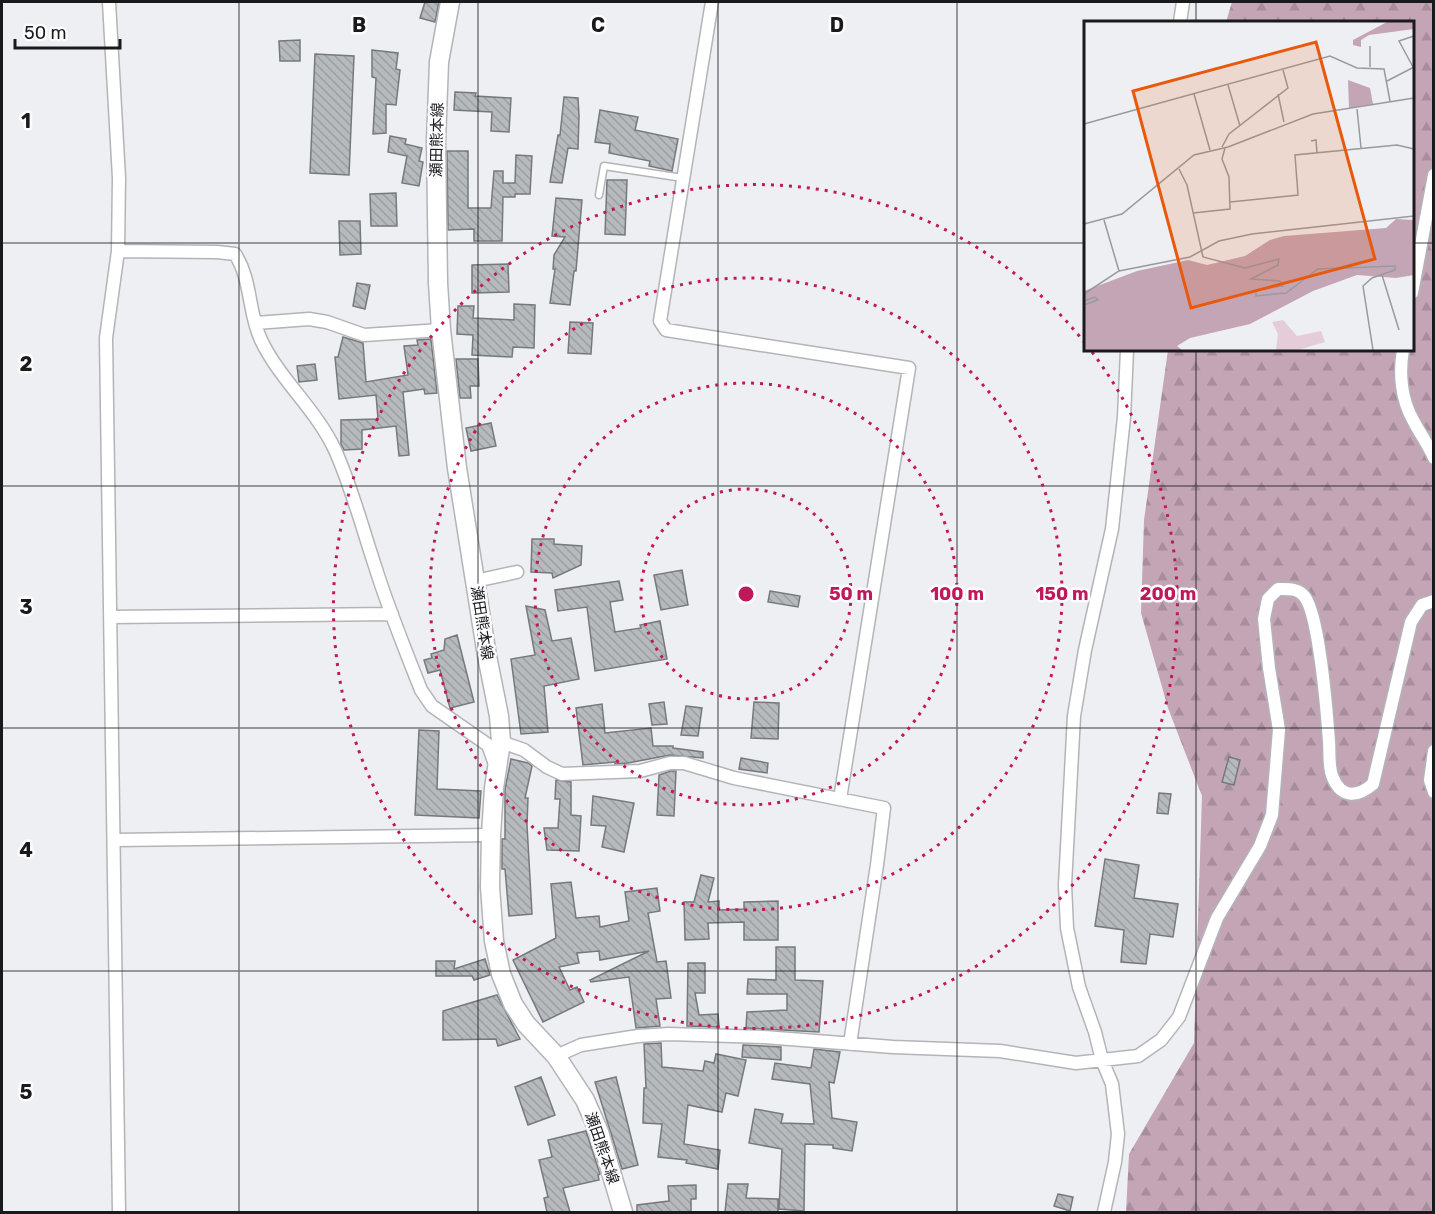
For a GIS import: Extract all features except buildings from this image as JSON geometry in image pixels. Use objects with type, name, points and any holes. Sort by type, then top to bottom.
[{"type":"main road","name":"瀬田熊本線","points":[[450,2],[439,62],[436,141],[441,330],[457,468],[499,716],[501,742],[491,834],[490,887],[494,940],[501,975],[513,1004],[526,1024],[556,1056],[585,1100],[599,1132],[623,1212]]},
{"type":"street","points":[[109,2],[119,178],[118,251],[106,338],[119,1212]]},
{"type":"street","points":[[711,2],[660,321],[666,330],[909,368],[840,799]]},
{"type":"street","points":[[1180,21],[1183,2]]},
{"type":"street","points":[[1414,287],[1434,175]]},
{"type":"street","points":[[118,251],[235,254],[243,266],[260,337],[270,357],[304,401],[334,447],[354,496],[374,565],[422,690],[432,706],[488,745],[497,770]]},
{"type":"street","points":[[256,323],[309,319],[327,322],[364,335],[441,330]]},
{"type":"street","points":[[1104,1212],[1115,1162],[1118,1134],[1112,1084],[1079,987],[1067,928],[1066,850],[1074,716],[1085,650],[1112,529],[1124,417],[1127,351]]},
{"type":"street","points":[[1403,351],[1400,366],[1405,400],[1411,417],[1434,458]]},
{"type":"street","points":[[475,581],[517,572]]},
{"type":"street","points":[[556,1056],[581,1045],[638,1036],[669,1034],[764,1037],[850,1044],[1000,1051],[1076,1063],[1138,1056],[1161,1040],[1179,1017],[1217,918],[1260,846],[1272,815],[1279,730],[1264,619],[1268,599],[1278,589],[1291,589],[1302,593],[1308,600],[1325,697],[1331,776],[1339,789],[1352,794],[1363,792],[1373,784],[1411,622],[1422,605],[1434,602]]},
{"type":"street","points":[[110,617],[392,614]]},
{"type":"street","points":[[501,742],[524,750],[547,767],[562,774],[640,771],[670,763],[684,763],[723,776],[884,808],[850,1044]]},
{"type":"street","points":[[1434,751],[1430,780],[1434,792]]},
{"type":"street","points":[[115,840],[491,834]]},
{"type":"lane","points":[[599,195],[604,166],[683,178]]},
{"type":"green space","points":[[1232,2],[1433,2],[1433,1212],[1126,1212],[1129,1154],[1194,1043],[1202,796],[1168,708],[1141,613],[1144,520],[1168,351],[1414,351],[1414,21],[1226,21]]}]
